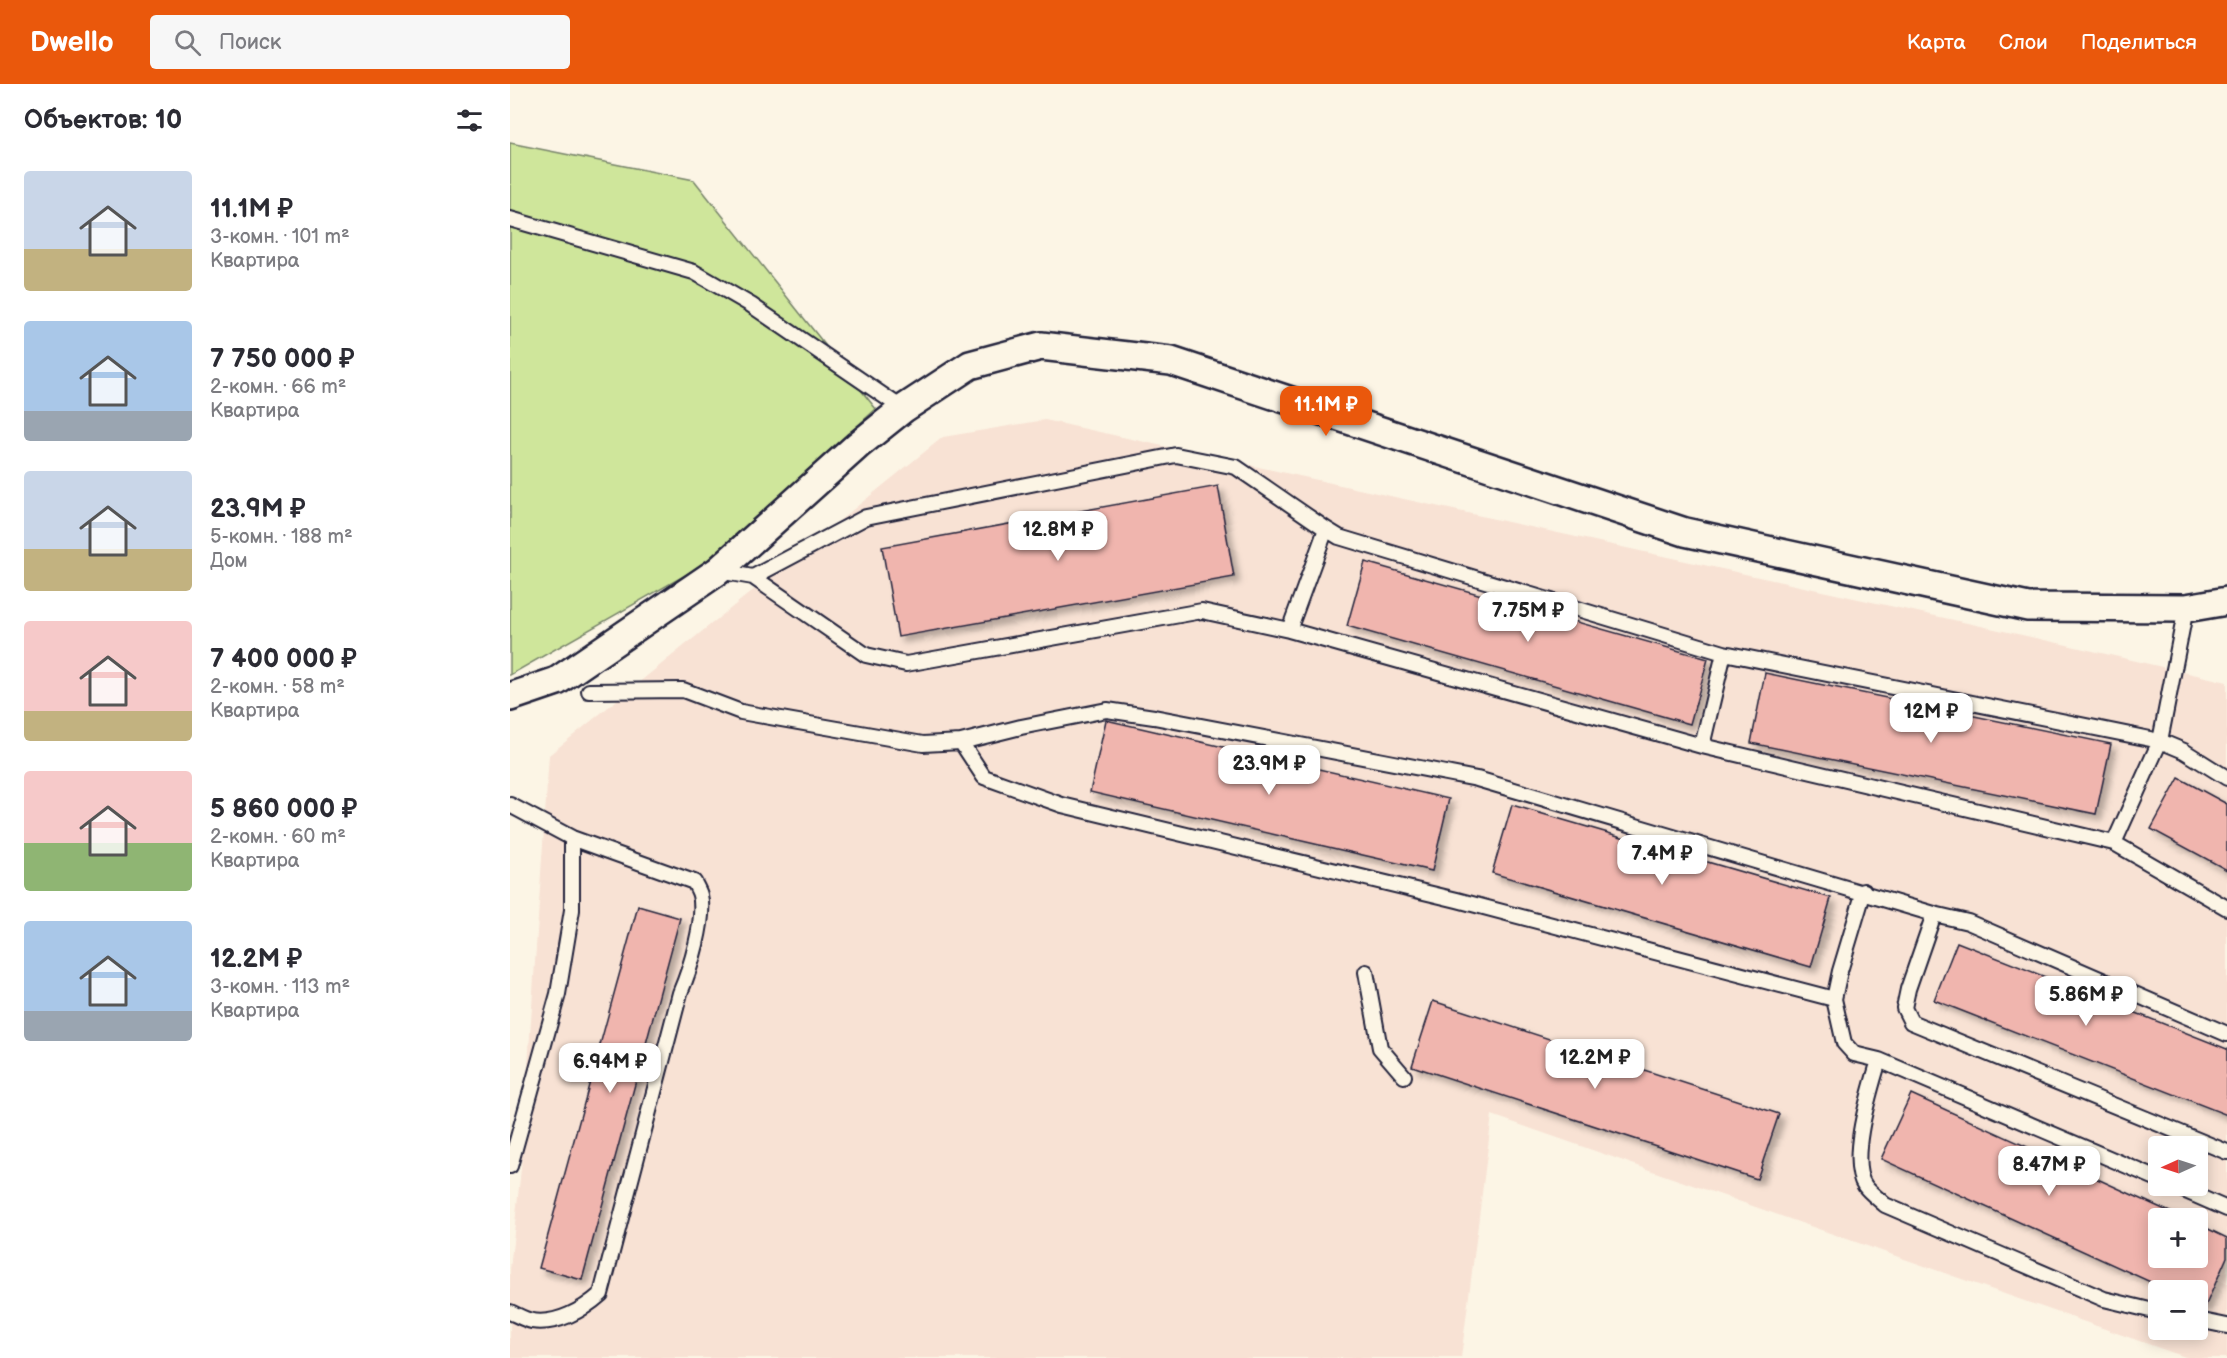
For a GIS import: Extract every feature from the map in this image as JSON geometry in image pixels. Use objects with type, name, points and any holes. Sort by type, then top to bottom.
[{"type":"street","points":[[510,697],[557,681],[718,571],[858,445],[903,409],[970,364],[1041,346],[1171,361],[1685,532],[2028,607],[2187,608],[2227,601]]},
{"type":"lane","points":[[510,219],[694,272],[751,305],[903,409]]},
{"type":"lane","points":[[753,577],[866,517],[1176,455],[1236,467],[1339,537],[1724,653],[2160,741],[2184,751],[2227,778]]},
{"type":"lane","points":[[1289,630],[1326,529]]},
{"type":"lane","points":[[718,571],[753,577],[866,655],[906,664],[1202,611],[1289,630],[1702,746],[2114,843],[2227,909]]},
{"type":"lane","points":[[2114,843],[2160,741],[2187,608]]},
{"type":"lane","points":[[1702,746],[1724,653]]},
{"type":"lane","points":[[589,691],[683,690],[741,712],[923,744],[961,742],[1021,727],[1107,710],[1477,779],[1864,891],[1934,914],[1968,922],[2227,1034]]},
{"type":"lane","points":[[961,742],[984,777],[1062,806],[1457,900],[1834,999]]},
{"type":"lane","points":[[510,805],[572,838],[694,882],[700,894],[701,910],[693,962],[680,993],[601,1293],[586,1307],[557,1319],[531,1321],[510,1312]]},
{"type":"lane","points":[[510,1166],[558,994],[572,910],[572,838]]},
{"type":"lane","points":[[1864,891],[1834,999],[1844,1043],[1854,1054],[1879,1060],[2148,1175]]},
{"type":"lane","points":[[1934,914],[1908,989],[1905,1008],[1911,1022],[2227,1152]]},
{"type":"lane","points":[[1366,972],[1380,1048],[1404,1076]]},
{"type":"lane","points":[[1879,1060],[1864,1115],[1857,1161],[1864,1185],[1885,1205],[2104,1299],[2148,1309]]},
{"type":"lane","points":[[2197,1196],[2227,1209]]},
{"type":"lane","points":[[2208,1322],[2226,1326]]},
{"type":"shaded area","points":[[1045,420],[2227,682],[2227,1358],[2188,1358],[1492,1115],[1461,1358],[510,1358],[510,1269],[521,1169],[549,755],[943,437]]},
{"type":"green space","points":[[510,143],[694,180],[876,409],[703,565],[510,675]]},
{"type":"building","points":[[1218,486],[1234,577],[898,637],[882,547]]},
{"type":"building","points":[[1365,562],[1708,659],[1690,724],[1347,626]]},
{"type":"building","points":[[1765,673],[2111,744],[2096,814],[1751,743]]},
{"type":"building","points":[[1106,720],[1449,799],[1432,871],[1090,792]]},
{"type":"building","points":[[2179,778],[2227,804],[2227,870],[2151,829]]},
{"type":"building","points":[[1512,805],[1831,898],[1811,967],[1492,873]]},
{"type":"building","points":[[638,906],[680,918],[582,1280],[539,1268]]},
{"type":"building","points":[[1957,942],[2227,1049],[2227,1115],[1934,1000]]},
{"type":"building","points":[[1433,1001],[1779,1114],[1757,1179],[1412,1066]]},
{"type":"building","points":[[1911,1094],[2161,1208],[2148,1208],[2148,1268],[2208,1268],[2208,1229],[2227,1238],[2227,1257],[2208,1300],[2208,1280],[2148,1281],[1881,1159]]}]
